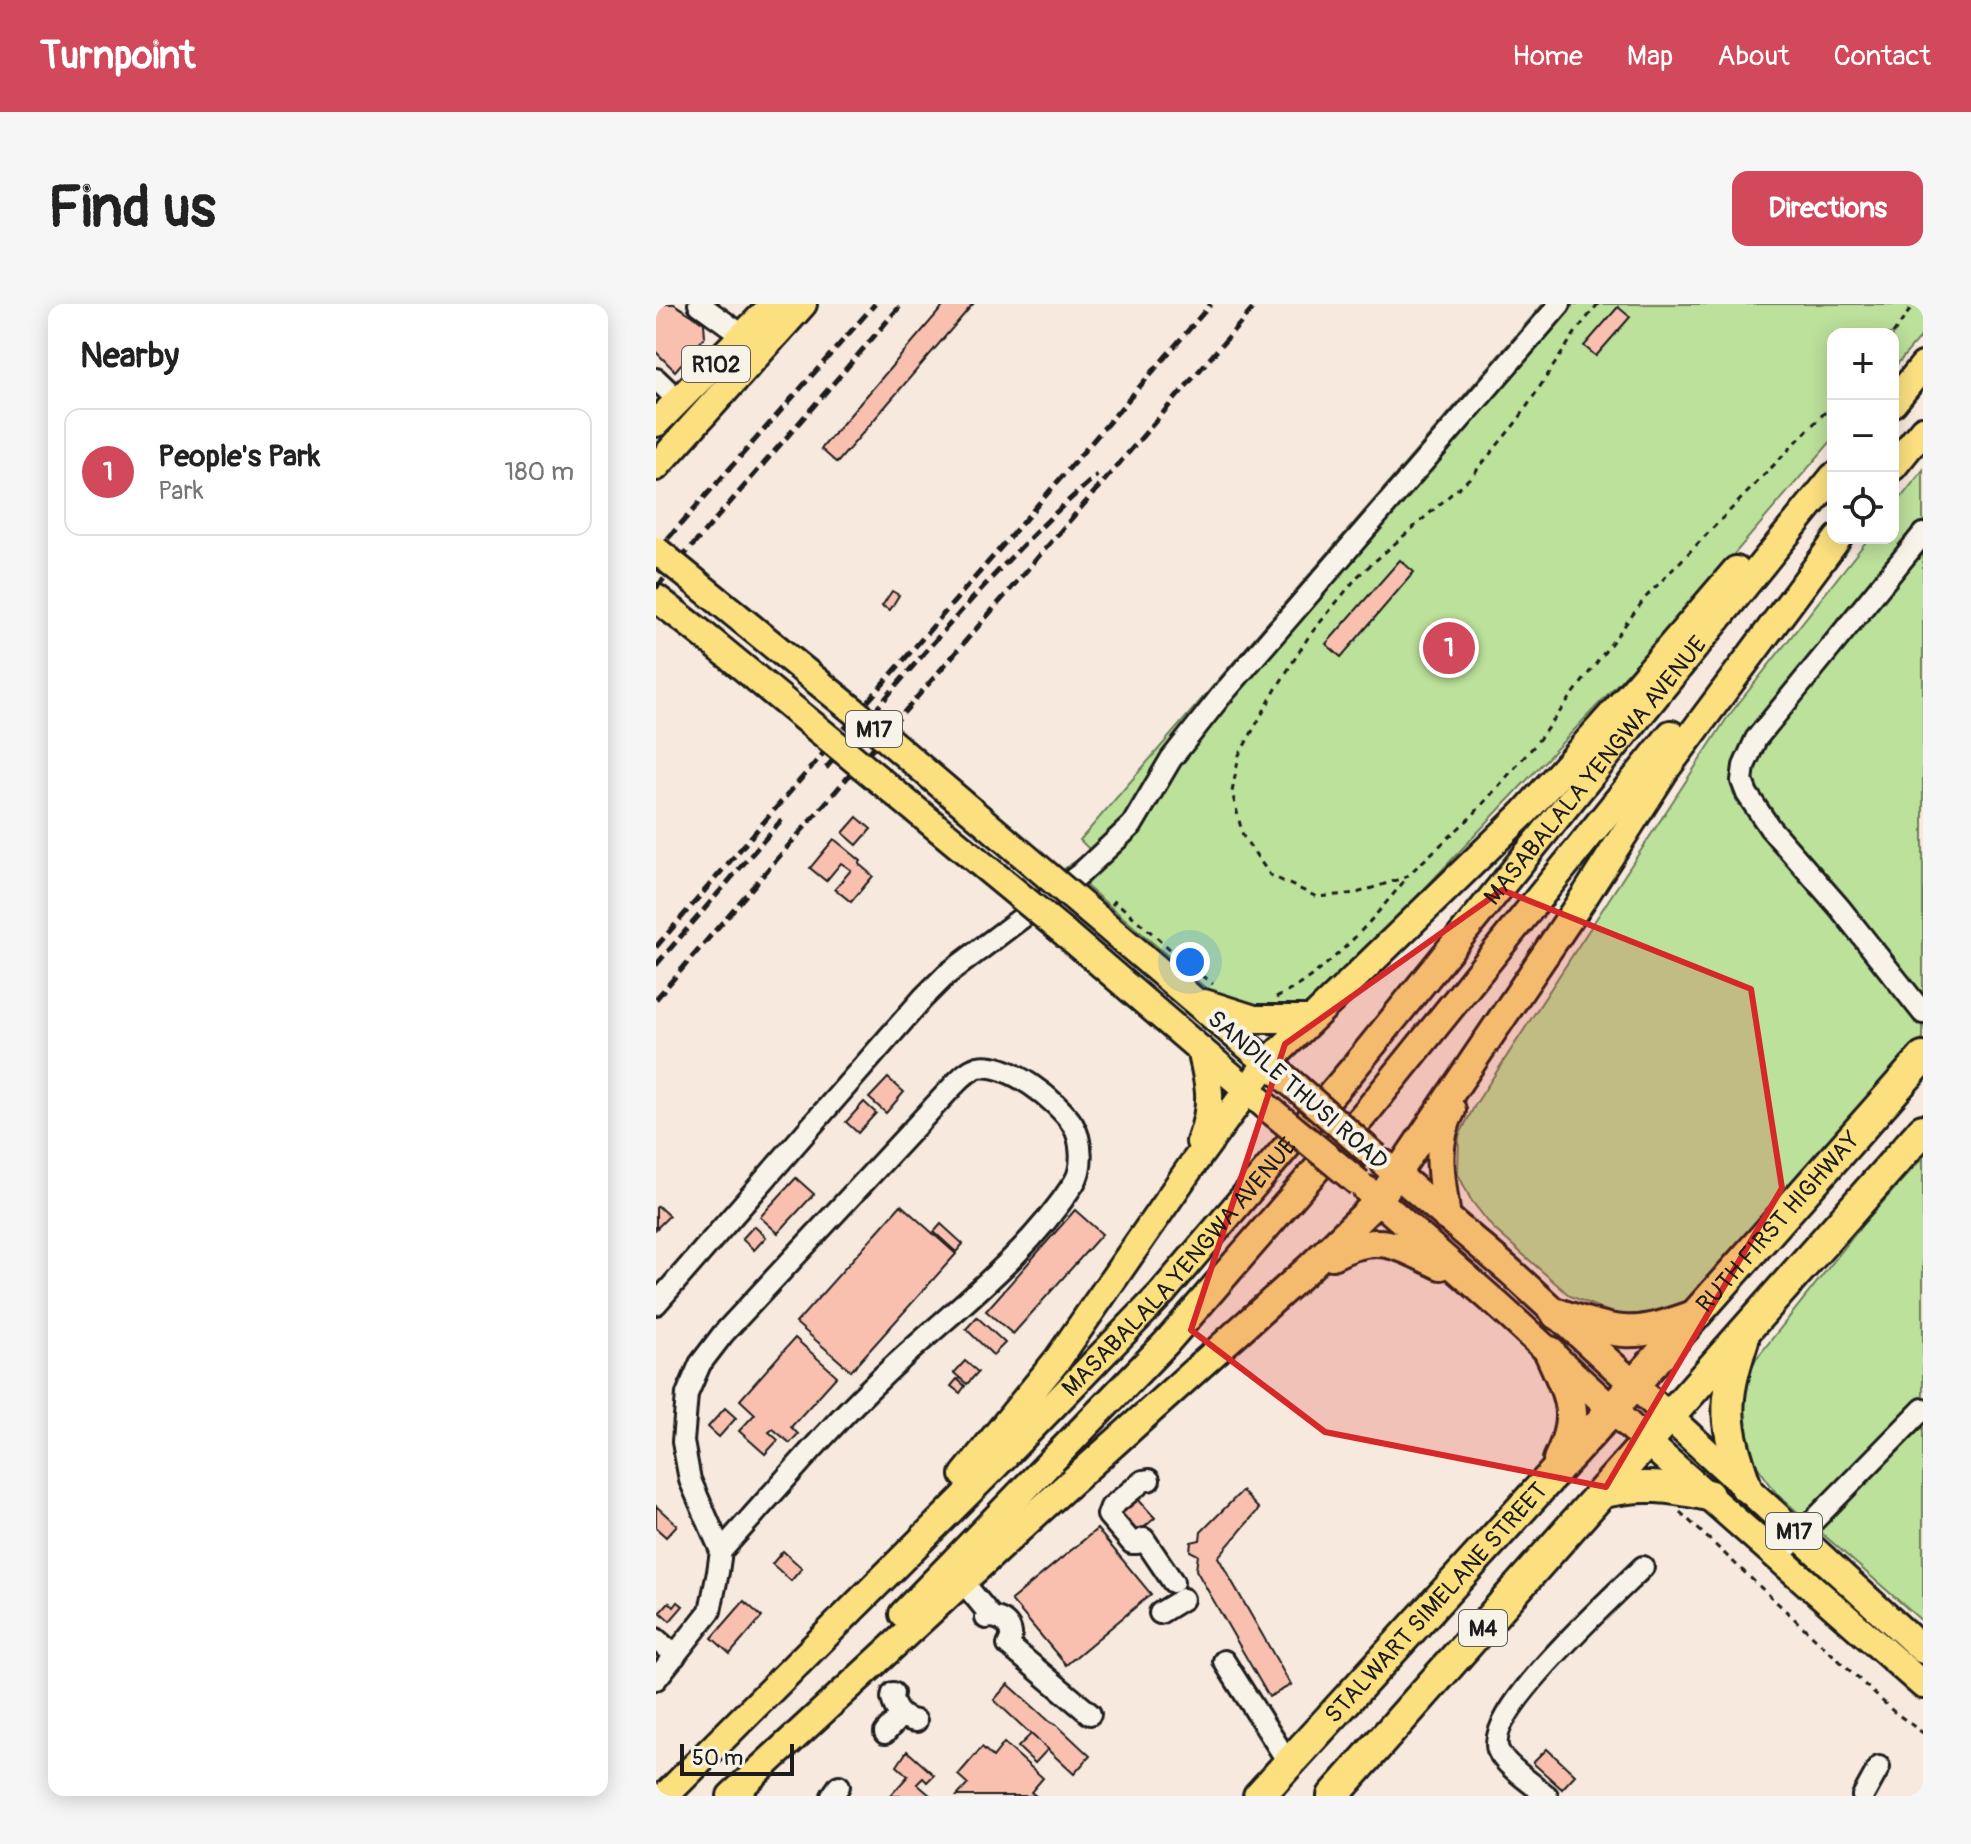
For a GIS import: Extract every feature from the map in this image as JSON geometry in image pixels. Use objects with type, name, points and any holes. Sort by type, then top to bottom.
[{"type":"highway","name":"RUTH FIRST HIGHWAY","points":[[1634,1385],[1923,1058]]},
{"type":"highway","name":"RUTH FIRST HIGHWAY","points":[[1670,1418],[1923,1130]]},
{"type":"highway","points":[[1557,1314],[1625,1333],[1642,1332],[1696,1315]]},
{"type":"highway","points":[[1746,1487],[1728,1430],[1727,1407],[1731,1377],[1748,1326]]},
{"type":"highway","points":[[1550,1352],[1572,1408],[1567,1442],[1551,1476]]},
{"type":"highway","name":"M4","points":[[1612,1410],[1634,1385]]},
{"type":"highway","name":"STALWART SIMELANE STREET","points":[[1259,1796],[1612,1410]]},
{"type":"highway","name":"M4","points":[[1648,1443],[1670,1418]]},
{"type":"highway","name":"STALWART SIMELANE STREET","points":[[1333,1796],[1648,1443]]},
{"type":"highway","points":[[1604,1492],[1626,1486],[1652,1485],[1708,1495]]},
{"type":"main road","name":"R102","points":[[656,467],[753,343],[774,304]]},
{"type":"main road","name":"R102","points":[[656,423],[678,400],[803,304]]},
{"type":"main road","points":[[1899,395],[1923,366]]},
{"type":"main road","points":[[1899,460],[1923,430]]},
{"type":"main road","points":[[670,1791],[817,1632],[910,1538],[1013,1417],[1058,1359],[1267,1063],[1525,812],[1733,573],[1827,472]]},
{"type":"main road","name":"MASABALALA YENGWA AVENUE","points":[[670,1791],[990,1471],[1162,1293],[1352,1070],[1827,484]]},
{"type":"main road","name":"MASABALALA YENGWA AVENUE","points":[[723,1796],[992,1525],[1166,1343],[1368,1110],[1646,764],[1831,544]]},
{"type":"main road","points":[[731,1796],[1310,1267],[1369,1192],[1397,1175],[1666,769],[1832,544]]},
{"type":"main road","name":"SANDILE THUSI ROAD","points":[[656,550],[860,716],[1447,1218],[1557,1314],[1921,1648]]},
{"type":"main road","name":"SANDILE THUSI ROAD","points":[[656,598],[1065,933],[1369,1192],[1916,1679]]},
{"type":"main road","points":[[1193,1000],[1254,1019],[1310,1019]]},
{"type":"main road","points":[[1447,1218],[1439,1154],[1442,1134],[1495,1029]]},
{"type":"main road","points":[[1190,1168],[1210,1110],[1210,1087],[1201,1050]]},
{"type":"main road","points":[[1310,1267],[1354,1244],[1378,1242],[1404,1249],[1466,1277]]},
{"type":"main road","points":[[1916,1679],[1923,1704]]},
{"type":"street","points":[[699,304],[753,343]]},
{"type":"street","points":[[656,1304],[923,998],[946,975],[1080,874],[1132,825],[1171,759],[1220,697],[1560,304]]},
{"type":"street","points":[[656,379],[678,400]]},
{"type":"street","points":[[1919,1009],[1856,927],[1770,828],[1742,781],[1744,766],[1756,739],[1923,534]]},
{"type":"street","points":[[656,1679],[710,1611],[721,1551],[879,1380],[988,1284],[1049,1217],[1077,1180],[1079,1143],[1073,1125],[1055,1105],[1011,1072],[997,1067],[980,1067],[969,1071],[954,1085],[723,1334],[700,1364],[687,1394],[683,1442],[690,1480],[721,1551]]},
{"type":"street","points":[[1778,1557],[1923,1409]]},
{"type":"street","points":[[1149,1480],[1143,1481],[1111,1507],[1108,1515],[1132,1543],[1144,1539],[1178,1591],[1160,1613]]},
{"type":"street","points":[[1547,1796],[1503,1758],[1497,1747],[1499,1728],[1523,1690],[1643,1567]]},
{"type":"street","points":[[963,1582],[989,1617],[1002,1620],[1012,1633],[1008,1645],[1090,1714]]},
{"type":"street","points":[[656,1639],[675,1656]]},
{"type":"street","points":[[1224,1661],[1288,1762]]},
{"type":"street","points":[[885,1733],[909,1718],[893,1704],[893,1693]]},
{"type":"street","points":[[1863,1796],[1879,1767]]},
{"type":"path","points":[[1406,877],[1357,893],[1317,897],[1270,875],[1243,836],[1232,792],[1239,755],[1309,636],[1358,576],[1472,476],[1518,420],[1577,330],[1598,304]]},
{"type":"path","points":[[1897,328],[1914,304]]},
{"type":"path","points":[[1275,998],[1302,985],[1330,962],[1377,914],[1406,877],[1473,815],[1534,746],[1646,597],[1827,410]]},
{"type":"path","points":[[1093,915],[1115,901],[1215,985]]},
{"type":"path","points":[[1675,1508],[1893,1711],[1923,1733]]},
{"type":"highlighted area","points":[[1502,890],[1751,989],[1782,1188],[1606,1487],[1325,1432],[1191,1330],[1285,1044]]},
{"type":"green space","points":[[1543,304],[1923,304],[1923,334],[1899,362],[1899,328],[1827,328],[1827,446],[1675,623],[1394,921],[1328,987],[1297,1011],[1259,1012],[1222,1002],[1065,868],[1091,851],[1080,840]]},
{"type":"green space","points":[[1923,470],[1923,1038],[1688,1302],[1664,1313],[1617,1315],[1570,1296],[1493,1228],[1471,1200],[1458,1174],[1459,1136],[1475,1105],[1727,718],[1864,544],[1899,544],[1899,500]]},
{"type":"green space","points":[[1923,1157],[1923,1622],[1777,1494],[1741,1439],[1745,1379],[1756,1359],[1864,1223]]},
{"type":"building","points":[[656,304],[674,304],[704,323],[705,337],[675,371],[656,352]]},
{"type":"building","points":[[945,304],[973,304],[837,463],[821,449]]},
{"type":"building","points":[[1618,307],[1630,317],[1596,356],[1584,346]]},
{"type":"building","points":[[1400,560],[1414,572],[1341,657],[1326,644]]},
{"type":"building","points":[[892,591],[899,595],[890,610],[882,606]]},
{"type":"building","points":[[857,817],[871,829],[857,845],[843,833]]},
{"type":"building","points":[[834,839],[861,861],[859,864],[873,876],[851,902],[835,889],[851,870],[841,863],[826,881],[810,868]]},
{"type":"building","points":[[888,1078],[904,1092],[886,1113],[869,1098]]},
{"type":"building","points":[[864,1102],[876,1113],[858,1133],[846,1122]]},
{"type":"building","points":[[796,1178],[814,1194],[778,1233],[760,1217]]},
{"type":"building","points":[[901,1205],[956,1254],[851,1371],[796,1323]]},
{"type":"building","points":[[658,1206],[669,1216],[656,1229],[656,1208]]},
{"type":"building","points":[[1075,1210],[1102,1234],[1013,1334],[986,1311]]},
{"type":"building","points":[[941,1224],[963,1244],[956,1252],[934,1232]]},
{"type":"building","points":[[754,1226],[766,1237],[754,1250],[742,1239]]},
{"type":"building","points":[[977,1317],[1005,1343],[993,1355],[966,1329]]},
{"type":"building","points":[[795,1338],[837,1376],[791,1427],[798,1434],[790,1443],[773,1429],[769,1432],[778,1440],[765,1454],[739,1431],[755,1414],[740,1400]]},
{"type":"building","points":[[965,1361],[978,1372],[967,1384],[954,1373]]},
{"type":"building","points":[[957,1379],[965,1386],[960,1393],[951,1386]]},
{"type":"building","points":[[725,1408],[736,1418],[719,1437],[708,1427]]},
{"type":"building","points":[[1242,1491],[1259,1509],[1218,1557],[1291,1685],[1269,1697],[1196,1570],[1198,1555],[1190,1551],[1191,1542],[1200,1540],[1201,1532]]},
{"type":"building","points":[[1136,1497],[1155,1518],[1134,1536],[1116,1515]]},
{"type":"building","points":[[656,1506],[677,1525],[666,1537],[656,1528]]},
{"type":"building","points":[[1097,1529],[1151,1594],[1066,1665],[1011,1600]]},
{"type":"building","points":[[783,1551],[802,1568],[791,1581],[772,1564]]},
{"type":"building","points":[[744,1601],[762,1617],[730,1654],[712,1638]]},
{"type":"building","points":[[669,1602],[674,1607],[678,1602],[683,1606],[670,1621],[660,1612]]},
{"type":"building","points":[[1008,1684],[1090,1756],[1074,1774],[994,1700]]},
{"type":"building","points":[[1031,1734],[1048,1749],[1035,1763],[1018,1747]]},
{"type":"building","points":[[1004,1743],[1043,1778],[1031,1792],[1036,1796],[957,1796],[968,1784],[958,1775],[982,1747],[993,1757]]},
{"type":"building","points":[[1547,1749],[1575,1775],[1562,1789],[1533,1763]]},
{"type":"building","points":[[907,1751],[934,1775],[927,1782],[923,1778],[917,1784],[931,1796],[890,1796],[908,1776],[897,1766]]},
{"type":"railway","points":[[656,552],[875,304]]},
{"type":"railway","points":[[656,588],[902,304]]},
{"type":"railway","points":[[656,947],[1211,304]]},
{"type":"railway","points":[[656,999],[1257,304]]},
{"type":"railway","points":[[826,768],[990,580],[1097,475]]},
{"type":"railway","points":[[656,965],[784,817]]},
{"type":"place","name":"People's Park","points":[[1449,648]]}]
